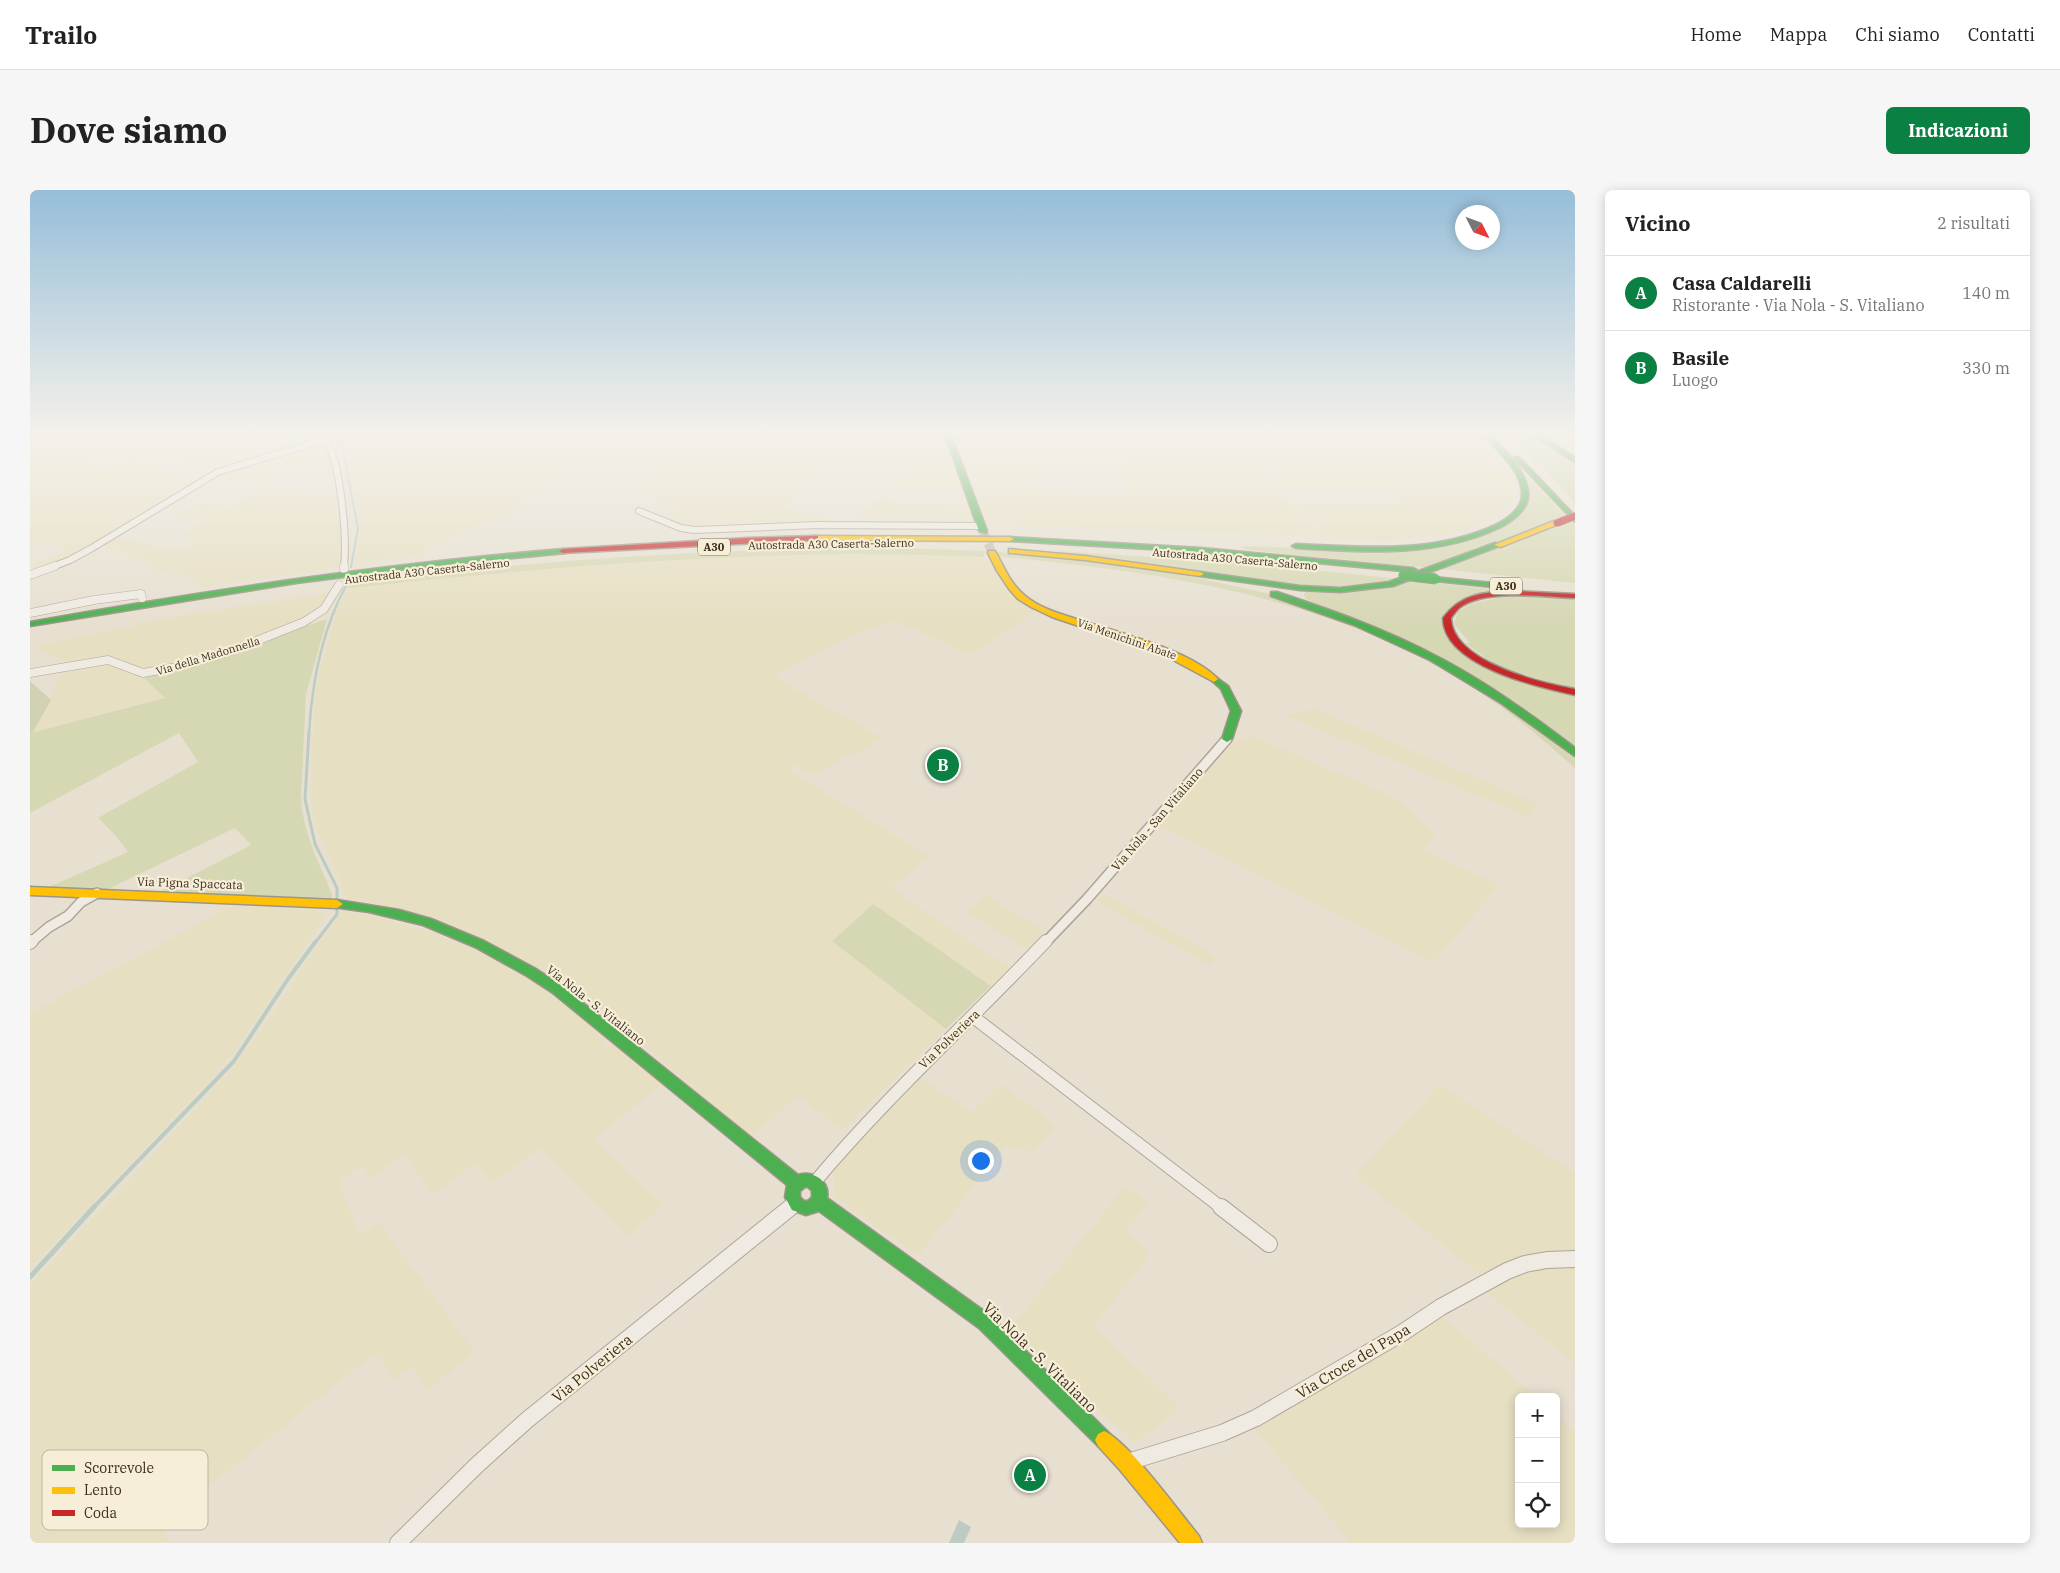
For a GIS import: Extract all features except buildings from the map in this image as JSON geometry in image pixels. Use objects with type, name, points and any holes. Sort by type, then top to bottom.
[{"type":"main road","points":[[970,498],[981,529]]},
{"type":"main road","points":[[1068,541],[1104,540],[1348,548],[1407,547],[1479,535],[1502,524],[1517,513],[1525,498]]},
{"type":"main road","points":[[930,543],[1085,558],[1300,588],[1340,590],[1390,584],[1575,518],[1556,498]]},
{"type":"main road","points":[[1563,498],[1575,511]]},
{"type":"main road","name":"Autostrada A30 Caserta-Salerno","points":[[30,624],[203,594],[358,572],[570,550],[727,540],[829,537],[952,537],[1068,541],[1225,551],[1408,573]]},
{"type":"main road","name":"Autostrada A30 Caserta-Salerno","points":[[30,632],[208,600],[357,578],[497,562],[717,547],[930,543],[1023,545],[1166,553],[1575,586]]},
{"type":"main road","name":"Via Menichini Abate","points":[[992,553],[1003,577],[1013,591],[1028,603],[1060,617],[1183,658],[1216,679],[1230,695],[1237,714],[1234,729],[1227,739]]},
{"type":"main road","points":[[1148,567],[1286,597],[1340,614],[1391,635],[1441,660],[1490,688],[1536,720],[1575,753]]},
{"type":"main road","name":"Autostrada A30 Caserta-Salerno","points":[[1439,576],[1575,594]]},
{"type":"main road","points":[[1575,594],[1528,595],[1475,600],[1459,604],[1448,618],[1448,631],[1456,643],[1470,654],[1504,671],[1537,684],[1575,692]]},
{"type":"main road","name":"Via Pigna Spaccata","points":[[30,891],[348,905]]},
{"type":"main road","name":"Via Nola - S. Vitaliano","points":[[348,905],[379,909],[427,921],[477,940],[517,962],[558,990],[797,1184]]},
{"type":"main road","points":[[806,1180],[814,1182],[821,1193],[818,1201],[810,1207],[796,1203],[792,1190],[797,1184],[806,1180]]},
{"type":"main road","name":"Via Nola - S. Vitaliano","points":[[818,1201],[985,1322],[1127,1463],[1192,1543]]},
{"type":"street","points":[[30,575],[70,560],[175,498]]},
{"type":"street","points":[[340,498],[345,535],[344,569]]},
{"type":"street","points":[[639,511],[681,528],[695,530],[817,525],[981,529]]},
{"type":"street","name":"Via della Madonnella","points":[[30,673],[108,660],[115,660],[144,673],[164,671],[271,637],[301,624],[328,604],[335,595],[339,585]]},
{"type":"street","points":[[30,614],[122,595],[138,593],[141,594],[142,598]]},
{"type":"street","name":"Via Nola - San Vitaliano","points":[[1087,899],[1227,739]]},
{"type":"street","points":[[30,943],[49,927],[68,916],[81,902],[97,893]]},
{"type":"street","name":"Via Polveriera","points":[[814,1182],[906,1081],[1087,899]]},
{"type":"street","points":[[972,1016],[1269,1244]]},
{"type":"street","name":"Via Polveriera","points":[[398,1543],[462,1480],[526,1422],[758,1236],[796,1203]]},
{"type":"street","name":"Via Croce del Papa","points":[[1127,1463],[1222,1433],[1256,1418],[1402,1333],[1440,1307],[1507,1271],[1525,1264],[1547,1260],[1575,1259]]},
{"type":"shaded area","points":[[30,498],[171,498],[84,552],[45,568],[34,563],[67,551],[47,541],[30,547]]},
{"type":"shaded area","points":[[246,498],[336,498],[342,540],[341,567],[199,587],[197,581],[177,573],[172,575],[151,566],[153,564],[101,545],[116,536],[179,551],[199,540],[179,535],[203,521],[175,516],[199,503],[230,507]]},
{"type":"shaded area","points":[[355,498],[524,498],[513,507],[511,513],[423,550],[426,554],[355,564],[361,530]]},
{"type":"shaded area","points":[[657,498],[794,498],[784,507],[846,524],[727,524],[721,527],[693,528],[662,515],[679,506]]},
{"type":"shaded area","points":[[976,498],[1284,498],[1313,526],[1315,531],[1310,534],[1291,535],[986,525]]},
{"type":"shaded area","points":[[1402,498],[1513,498],[1506,510],[1493,520],[1464,532],[1441,536],[1387,540],[1309,538],[1319,532],[1319,528],[1294,504],[1408,503]]},
{"type":"shaded area","points":[[876,501],[967,505],[975,523],[884,524],[860,517]]},
{"type":"shaded area","points":[[882,553],[984,557],[991,559],[997,576],[1004,587],[1014,597],[1038,611],[970,655],[894,620],[857,634],[801,661],[774,677],[883,738],[855,755],[851,753],[814,776],[796,765],[789,770],[930,857],[891,888],[1010,968],[991,986],[873,904],[832,940],[946,1029],[842,1130],[798,1096],[751,1137],[573,986],[471,933],[431,918],[389,907],[348,900],[315,825],[312,815],[311,791],[315,690],[338,607],[348,588],[516,571],[652,560]]},
{"type":"shaded area","points":[[332,592],[325,603],[310,616],[274,633],[183,663],[154,670],[140,669],[121,659],[108,658],[70,664],[36,647],[42,644],[134,626],[142,622]]},
{"type":"shaded area","points":[[110,663],[144,675],[145,679],[165,697],[33,732],[51,700],[56,682],[62,675],[80,668]]},
{"type":"shaded area","points":[[1314,709],[1539,804],[1529,817],[1286,716]]},
{"type":"shaded area","points":[[1252,736],[1393,796],[1436,834],[1422,849],[1500,885],[1434,962],[1159,826],[1232,744],[1241,738]]},
{"type":"shaded area","points":[[1104,894],[1206,950],[1216,958],[1209,965],[1096,902]]},
{"type":"shaded area","points":[[987,895],[1043,930],[1044,932],[1028,951],[966,911]]},
{"type":"shaded area","points":[[232,906],[329,911],[238,1047],[212,1078],[30,1269],[30,1013]]},
{"type":"shaded area","points":[[341,911],[373,916],[430,932],[493,956],[533,979],[607,1038],[602,1044],[604,1046],[614,1043],[662,1084],[594,1140],[664,1205],[629,1236],[540,1148],[492,1183],[475,1164],[433,1194],[404,1155],[372,1178],[361,1166],[340,1181],[359,1236],[379,1222],[475,1352],[428,1390],[411,1367],[394,1380],[375,1353],[208,1487],[208,1450],[42,1450],[42,1530],[162,1530],[169,1543],[30,1543],[30,1285],[227,1075],[262,1029]]},
{"type":"shaded area","points":[[921,1078],[972,1112],[1001,1084],[1056,1125],[1034,1152],[1006,1146],[918,1256],[838,1199],[833,1188],[834,1172],[858,1141]]},
{"type":"shaded area","points":[[1440,1084],[1575,1173],[1575,1253],[1502,1265],[1480,1274],[1355,1176]]},
{"type":"shaded area","points":[[1125,1186],[1149,1204],[1126,1231],[1151,1253],[1094,1327],[1181,1408],[1139,1440],[1133,1441],[1010,1328]]},
{"type":"shaded area","points":[[1575,1264],[1575,1364],[1483,1290],[1530,1269]]},
{"type":"shaded area","points":[[1443,1316],[1531,1393],[1515,1393],[1515,1528],[1560,1528],[1560,1418],[1575,1431],[1575,1543],[1351,1543],[1254,1429]]},
{"type":"shaded area","points":[[959,1520],[971,1527],[964,1543],[949,1543]]},
{"type":"green space","points":[[1520,498],[1549,498],[1567,517],[1500,542],[1473,548],[1478,550],[1430,568],[1248,550],[1241,547],[1353,550],[1441,545],[1521,515]]},
{"type":"green space","points":[[1571,521],[1575,526],[1575,583],[1441,569],[1497,548],[1505,549],[1527,537]]},
{"type":"green space","points":[[874,547],[985,551],[984,557],[824,555],[665,561],[506,572],[348,588],[350,583],[546,563],[677,554]]},
{"type":"green space","points":[[1059,551],[1245,563],[1400,579],[1326,588]]},
{"type":"green space","points":[[997,552],[1044,555],[1188,576],[1275,595],[1434,658],[1575,756],[1575,768],[1505,710],[1449,673],[1389,642],[1327,618],[1263,599],[1198,584],[1132,572],[999,557]]},
{"type":"green space","points":[[1410,580],[1489,589],[1500,594],[1461,602],[1446,628],[1476,659],[1575,693],[1575,748],[1516,702],[1306,599],[1304,595],[1305,592]]},
{"type":"green space","points":[[1503,597],[1575,598],[1575,690],[1497,666],[1465,643],[1470,643],[1454,624],[1458,612],[1470,604]]},
{"type":"green space","points":[[327,619],[306,694],[301,796],[304,822],[332,894],[332,900],[160,892],[251,845],[235,828],[106,890],[49,887],[128,852],[116,836],[98,818],[198,762],[179,733],[30,813],[30,733],[165,698],[145,679],[144,675],[179,668]]},
{"type":"green space","points":[[30,681],[51,700],[33,732],[30,733]]},
{"type":"green space","points":[[873,904],[991,986],[946,1029],[832,941]]},
{"type":"waterway","points":[[351,567],[358,528],[352,498]]},
{"type":"waterway","points":[[309,733],[320,656],[331,619],[347,584]]},
{"type":"waterway","points":[[309,732],[305,799],[315,844],[337,888],[337,914],[315,943]]},
{"type":"waterway","points":[[93,1208],[234,1061],[288,979],[316,941]]},
{"type":"waterway","points":[[30,1277],[94,1207]]},
{"type":"tunnel","points":[[983,531],[992,553]]},
{"type":"traffic: fast","points":[[971,498],[983,531]]},
{"type":"traffic: fast","points":[[1296,546],[1348,549],[1401,549],[1428,547],[1454,542],[1479,535],[1502,524],[1515,514],[1522,506],[1525,498]]},
{"type":"traffic: fast","points":[[1555,498],[1575,520]]},
{"type":"traffic: fast","points":[[1010,539],[1201,550],[1413,570]]},
{"type":"traffic: fast","points":[[1200,574],[1300,588],[1340,590],[1390,584],[1498,545]]},
{"type":"traffic: fast","points":[[30,624],[296,581],[429,564],[563,551]]},
{"type":"traffic: fast","points":[[1403,575],[1436,579]]},
{"type":"traffic: fast","points":[[1436,579],[1512,587]]},
{"type":"traffic: fast","points":[[1274,594],[1357,623],[1396,639],[1433,658],[1505,701],[1540,725],[1575,753]]},
{"type":"traffic: fast","points":[[1214,679],[1225,688],[1236,711],[1227,739]]},
{"type":"traffic: fast","points":[[337,904],[369,908],[427,922],[454,932],[505,957],[558,990],[797,1184]]},
{"type":"traffic: fast","points":[[806,1180],[816,1184],[820,1194],[816,1204],[806,1208],[796,1204],[792,1194],[796,1184],[806,1180]]},
{"type":"traffic: fast","points":[[818,1201],[985,1322],[1104,1440]]},
{"type":"traffic: slow","points":[[1498,545],[1557,523]]},
{"type":"traffic: slow","points":[[815,538],[1010,539]]},
{"type":"traffic: slow","points":[[1012,551],[1085,558],[1200,574]]},
{"type":"traffic: slow","points":[[992,553],[1008,582],[1021,597],[1034,606],[1055,615],[1148,645],[1182,660],[1214,679]]},
{"type":"traffic: slow","points":[[30,891],[337,904]]},
{"type":"traffic: slow","points":[[1104,1440],[1127,1463],[1192,1543]]},
{"type":"traffic: jam","points":[[1557,523],[1575,516]]},
{"type":"traffic: jam","points":[[563,551],[747,540],[815,538]]},
{"type":"traffic: jam","points":[[1575,596],[1532,594],[1486,596],[1460,604],[1447,618],[1448,629],[1455,642],[1484,663],[1524,679],[1575,692]]},
{"type":"place","name":"Basile","points":[[943,765]]},
{"type":"place","name":"Casa Caldarelli","points":[[1030,1475]]}]
